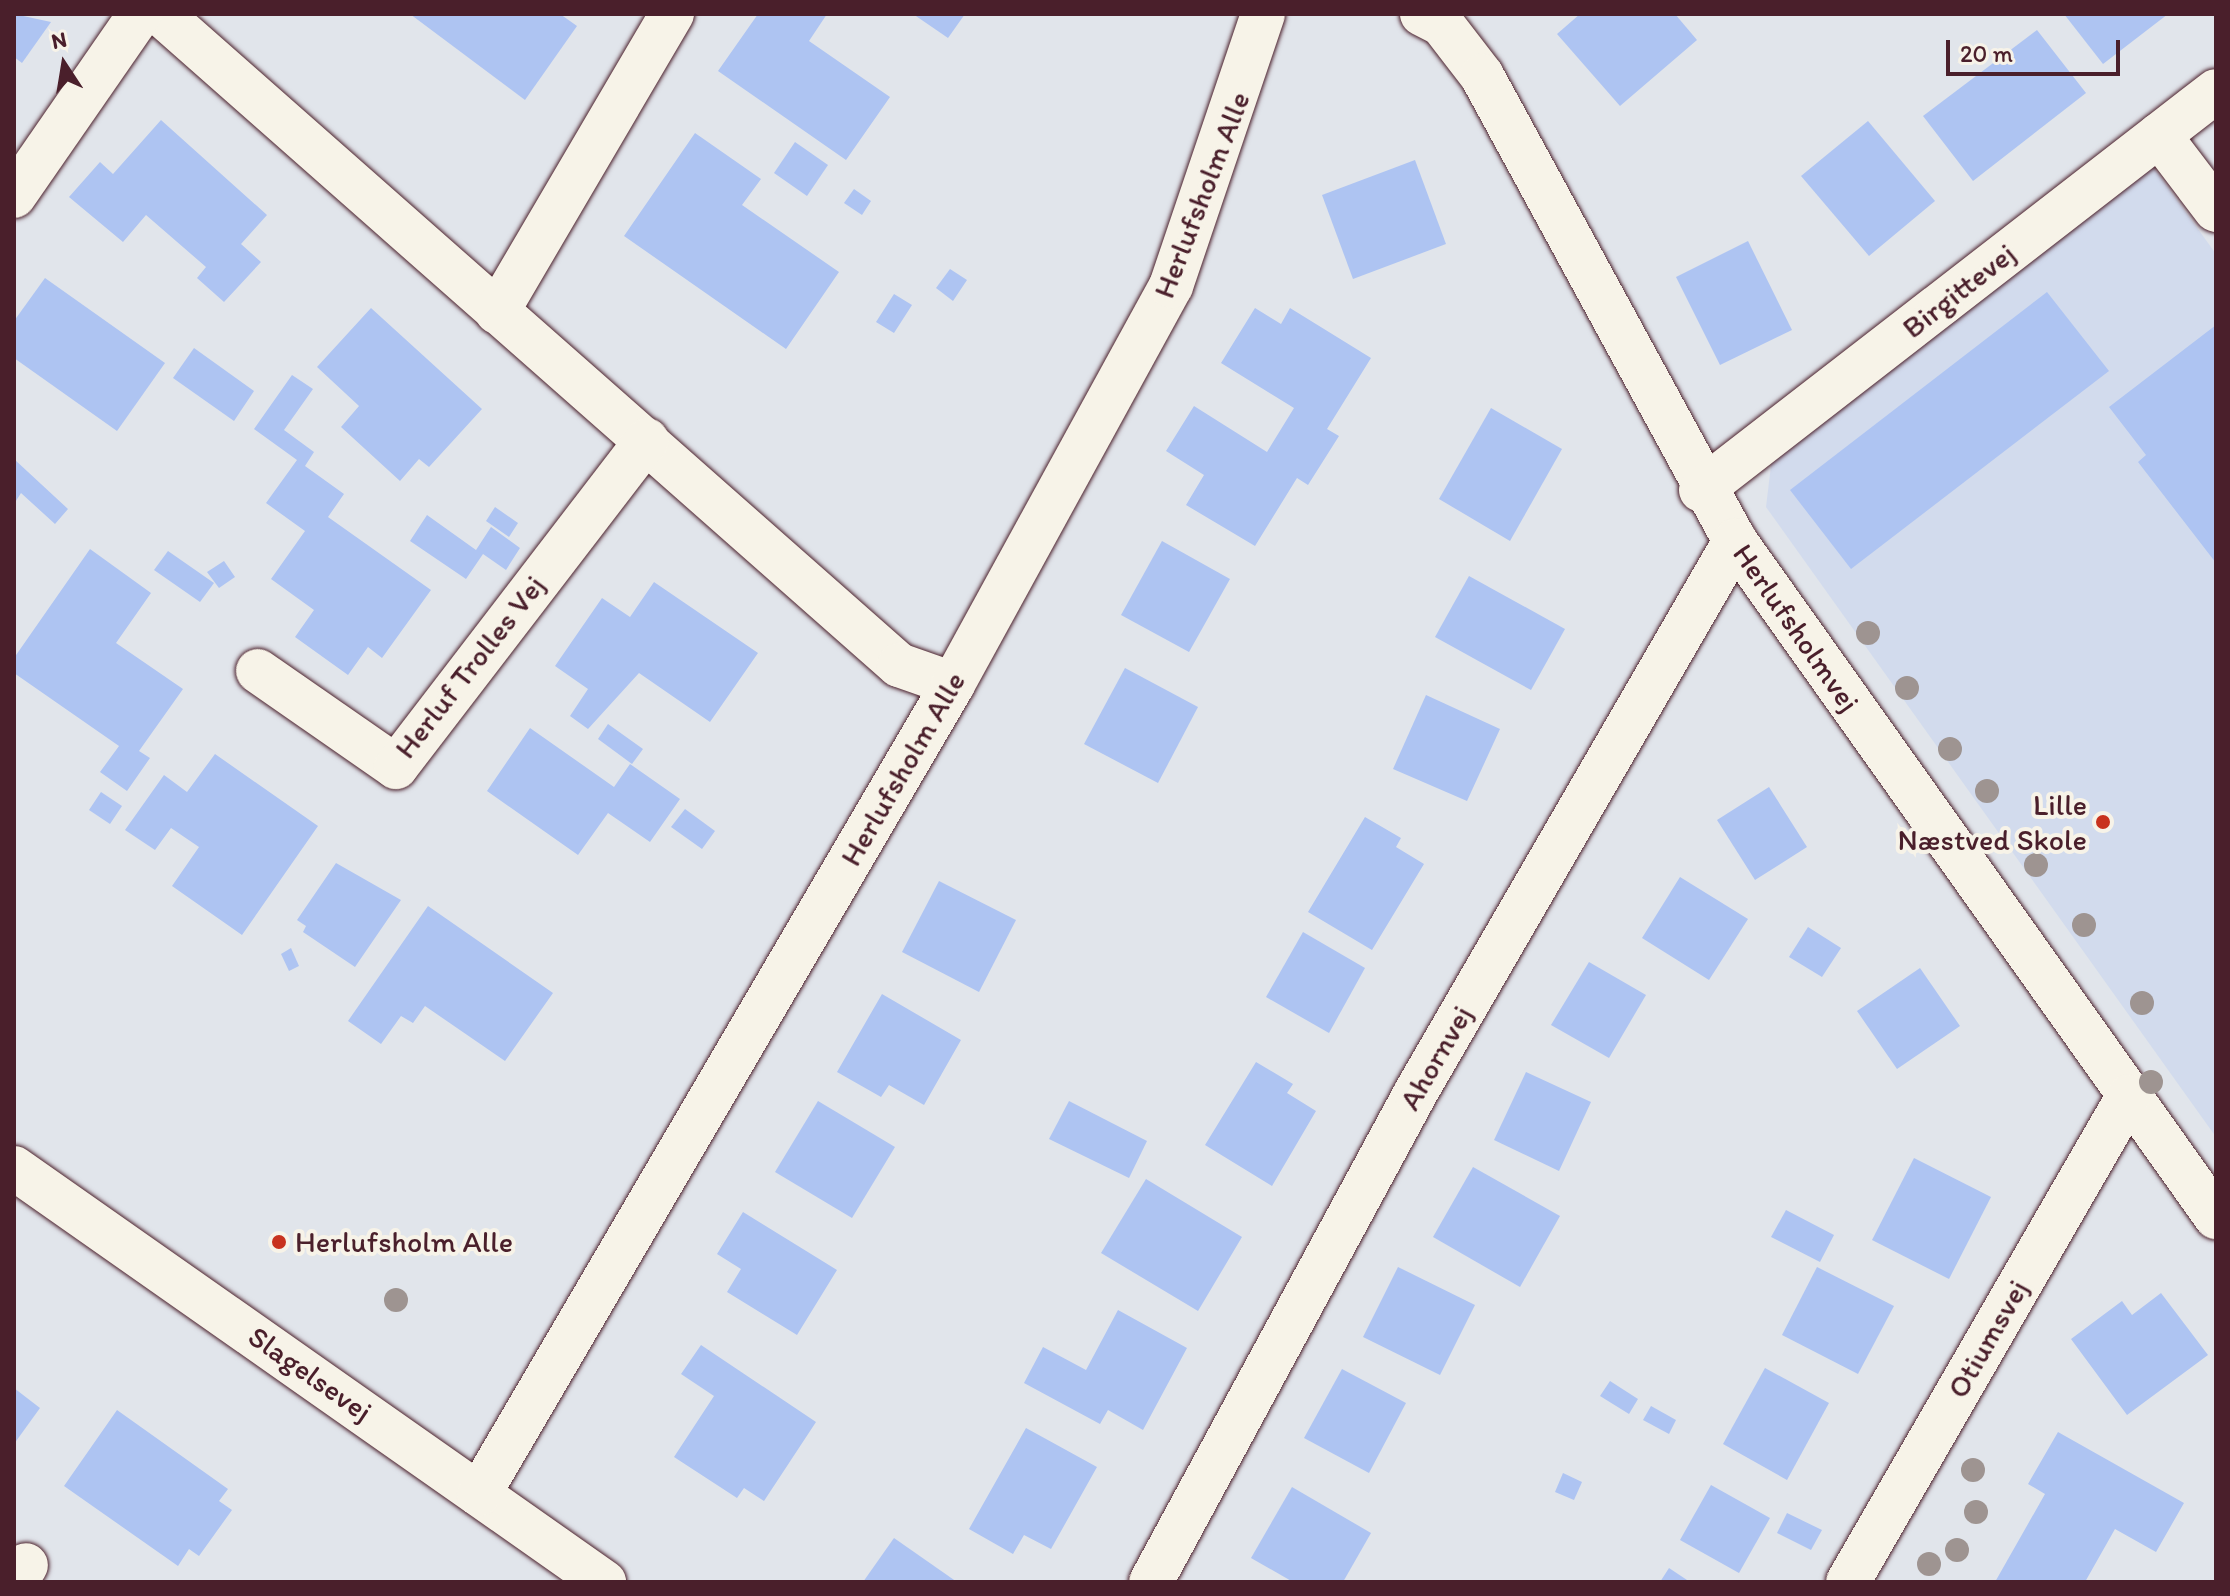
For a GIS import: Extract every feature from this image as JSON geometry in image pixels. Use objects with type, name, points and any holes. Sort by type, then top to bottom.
[{"type":"street","points":[[14,196],[140,14]]},
{"type":"street","points":[[161,14],[899,665],[953,684]]},
{"type":"street","points":[[497,312],[672,14]]},
{"type":"street","name":"Herlufsholm Alle","points":[[479,1494],[953,684],[1171,286],[1263,14]]},
{"type":"street","name":"Herlufsholmvej","points":[[1440,17],[1482,76],[1701,490],[2128,1097],[2216,1217]]},
{"type":"street","name":"Birgittevej","points":[[1701,490],[2216,91]]},
{"type":"street","points":[[2159,135],[2216,210]]},
{"type":"street","name":"Herluf Trolles Vej","points":[[258,671],[396,767],[647,440]]},
{"type":"street","name":"Ahornvej","points":[[1151,1582],[1416,1092],[1735,541]]},
{"type":"street","name":"Otiumsvej","points":[[1848,1582],[2128,1097]]},
{"type":"street","name":"Slagelsevej","points":[[14,1168],[604,1582]]},
{"type":"shaded area","name":"Lille Næstved Skole","points":[[2153,167],[2216,254],[2216,1137],[1766,507],[1773,449]]},
{"type":"building","points":[[14,14],[51,22],[22,63],[14,57]]},
{"type":"building","points":[[410,14],[560,14],[577,26],[525,100]]},
{"type":"building","points":[[758,14],[827,14],[809,41],[890,97],[846,160],[718,71]]},
{"type":"building","points":[[913,14],[965,14],[948,38]]},
{"type":"building","points":[[1580,14],[1675,14],[1697,40],[1620,106],[1557,34]]},
{"type":"building","points":[[2064,14],[2168,14],[2103,64]]},
{"type":"building","points":[[2037,30],[2086,93],[1973,181],[1923,116]]},
{"type":"building","points":[[161,120],[267,215],[241,244],[261,262],[224,302],[197,278],[206,267],[146,215],[123,242],[69,197],[100,162],[113,174]]},
{"type":"building","points":[[1868,121],[1935,201],[1869,256],[1801,176]]},
{"type":"building","points":[[695,133],[761,179],[742,205],[839,272],[786,349],[624,236]]},
{"type":"building","points":[[795,142],[828,165],[807,196],[774,173]]},
{"type":"building","points":[[1415,160],[1446,244],[1353,279],[1322,195]]},
{"type":"building","points":[[854,189],[871,201],[862,215],[844,203]]},
{"type":"building","points":[[1748,241],[1792,330],[1720,365],[1676,277]]},
{"type":"building","points":[[950,269],[967,280],[953,301],[936,288]]},
{"type":"building","points":[[45,278],[165,363],[117,431],[14,358],[14,321]]},
{"type":"building","points":[[2047,292],[2109,371],[1851,569],[1790,490]]},
{"type":"building","points":[[894,294],[912,305],[894,333],[876,322]]},
{"type":"building","points":[[371,308],[482,409],[429,467],[419,459],[400,481],[341,427],[359,406],[317,367]]},
{"type":"building","points":[[1255,308],[1281,324],[1290,308],[1371,358],[1327,429],[1339,436],[1308,485],[1297,478],[1255,546],[1186,505],[1204,475],[1166,451],[1194,406],[1267,452],[1294,408],[1221,363]]},
{"type":"building","points":[[2216,325],[2216,563],[2138,462],[2146,455],[2109,407]]},
{"type":"building","points":[[194,348],[254,391],[234,421],[173,378]]},
{"type":"building","points":[[292,375],[313,389],[284,430],[314,452],[305,466],[344,494],[328,517],[431,590],[382,658],[368,647],[348,675],[295,637],[314,610],[271,579],[305,531],[266,503],[297,460],[254,429]]},
{"type":"building","points":[[1491,408],[1562,449],[1510,541],[1439,499]]},
{"type":"building","points":[[14,459],[68,509],[55,524],[21,493],[14,504]]},
{"type":"building","points":[[495,507],[518,523],[509,537],[486,521]]},
{"type":"building","points":[[427,515],[476,550],[491,527],[520,548],[506,570],[483,554],[466,579],[410,541]]},
{"type":"building","points":[[1162,541],[1230,579],[1189,652],[1121,615]]},
{"type":"building","points":[[90,549],[151,593],[116,643],[183,689],[139,751],[150,758],[127,791],[100,772],[119,746],[14,673],[14,658]]},
{"type":"building","points":[[168,551],[214,583],[200,602],[154,570]]},
{"type":"building","points":[[224,561],[235,577],[219,588],[207,572]]},
{"type":"building","points":[[1469,576],[1565,629],[1531,690],[1435,637]]},
{"type":"building","points":[[654,582],[758,653],[710,722],[639,673],[588,729],[570,716],[588,689],[555,666],[602,598],[630,617]]},
{"type":"building","points":[[1125,668],[1198,707],[1158,783],[1084,744]]},
{"type":"building","points":[[1426,695],[1500,729],[1467,801],[1393,769]]},
{"type":"building","points":[[608,724],[643,749],[632,764],[598,739]]},
{"type":"building","points":[[530,728],[614,787],[630,764],[680,799],[650,842],[608,813],[578,855],[487,791]]},
{"type":"building","points":[[215,754],[318,826],[242,935],[172,886],[199,847],[171,828],[155,850],[125,830],[164,775],[187,792]]},
{"type":"building","points":[[1769,787],[1807,847],[1755,880],[1717,820]]},
{"type":"building","points":[[101,792],[122,806],[110,824],[89,810]]},
{"type":"building","points":[[685,809],[715,831],[702,849],[671,827]]},
{"type":"building","points":[[1365,817],[1401,838],[1396,847],[1424,864],[1372,950],[1308,912]]},
{"type":"building","points":[[336,863],[401,900],[355,967],[303,932],[306,926],[297,920]]},
{"type":"building","points":[[1680,877],[1748,919],[1709,980],[1642,938]]},
{"type":"building","points":[[939,881],[1016,920],[979,992],[902,952]]},
{"type":"building","points":[[428,906],[553,993],[505,1061],[425,1006],[413,1023],[401,1016],[381,1044],[348,1021]]},
{"type":"building","points":[[1808,927],[1841,948],[1822,977],[1789,957]]},
{"type":"building","points":[[1303,932],[1365,968],[1329,1033],[1266,997]]},
{"type":"building","points":[[291,948],[299,966],[289,971],[281,954]]},
{"type":"building","points":[[1589,962],[1646,995],[1609,1058],[1551,1025]]},
{"type":"building","points":[[1920,968],[1960,1026],[1897,1069],[1857,1011]]},
{"type":"building","points":[[882,994],[961,1040],[924,1105],[889,1085],[881,1097],[837,1072]]},
{"type":"building","points":[[1256,1062],[1293,1084],[1287,1093],[1316,1111],[1272,1186],[1205,1145]]},
{"type":"building","points":[[1526,1072],[1591,1102],[1559,1171],[1494,1140]]},
{"type":"building","points":[[818,1101],[895,1147],[852,1218],[775,1172]]},
{"type":"building","points":[[1069,1101],[1147,1141],[1129,1178],[1049,1139]]},
{"type":"building","points":[[1914,1158],[1991,1197],[1949,1279],[1872,1240]]},
{"type":"building","points":[[1473,1167],[1560,1216],[1520,1287],[1433,1237]]},
{"type":"building","points":[[1146,1179],[1242,1237],[1198,1311],[1101,1253]]},
{"type":"building","points":[[1786,1210],[1834,1235],[1820,1262],[1771,1237]]},
{"type":"building","points":[[743,1212],[837,1270],[797,1335],[727,1292],[741,1269],[717,1254]]},
{"type":"building","points":[[1398,1267],[1475,1305],[1440,1375],[1363,1337]]},
{"type":"building","points":[[1817,1267],[1894,1306],[1858,1374],[1782,1335]]},
{"type":"building","points":[[2161,1293],[2208,1355],[2127,1415],[2071,1339],[2122,1301],[2132,1315]]},
{"type":"building","points":[[1118,1310],[1187,1348],[1143,1430],[1108,1410],[1100,1424],[1024,1383],[1043,1347],[1086,1370]]},
{"type":"building","points":[[701,1345],[816,1422],[764,1501],[744,1488],[737,1498],[674,1457],[714,1396],[681,1374]]},
{"type":"building","points":[[1765,1368],[1829,1403],[1787,1480],[1723,1444]]},
{"type":"building","points":[[1342,1369],[1406,1403],[1369,1473],[1304,1438]]},
{"type":"building","points":[[1610,1381],[1638,1399],[1629,1414],[1600,1396]]},
{"type":"building","points":[[14,1388],[40,1408],[14,1444]]},
{"type":"building","points":[[1651,1406],[1676,1420],[1669,1434],[1643,1420]]},
{"type":"building","points":[[117,1410],[228,1489],[219,1501],[232,1510],[199,1556],[189,1549],[178,1566],[64,1486]]},
{"type":"building","points":[[1026,1428],[1097,1467],[1051,1549],[1024,1535],[1013,1554],[969,1529]]},
{"type":"building","points":[[2058,1432],[2184,1503],[2156,1552],[2115,1529],[2085,1582],[1995,1582],[2045,1494],[2028,1484]]},
{"type":"building","points":[[1563,1473],[1582,1482],[1574,1500],[1555,1492]]},
{"type":"building","points":[[1711,1485],[1770,1518],[1739,1573],[1680,1540]]},
{"type":"building","points":[[1292,1487],[1371,1533],[1343,1582],[1293,1582],[1251,1558]]},
{"type":"building","points":[[1787,1513],[1822,1530],[1811,1550],[1777,1533]]},
{"type":"building","points":[[894,1538],[957,1582],[863,1582]]},
{"type":"building","points":[[1669,1568],[1690,1582],[1660,1582]]},
{"type":"place","name":"Lille Næstved Skole","points":[[2103,822]]},
{"type":"place","name":"Herlufsholm Alle","points":[[279,1242]]}]
